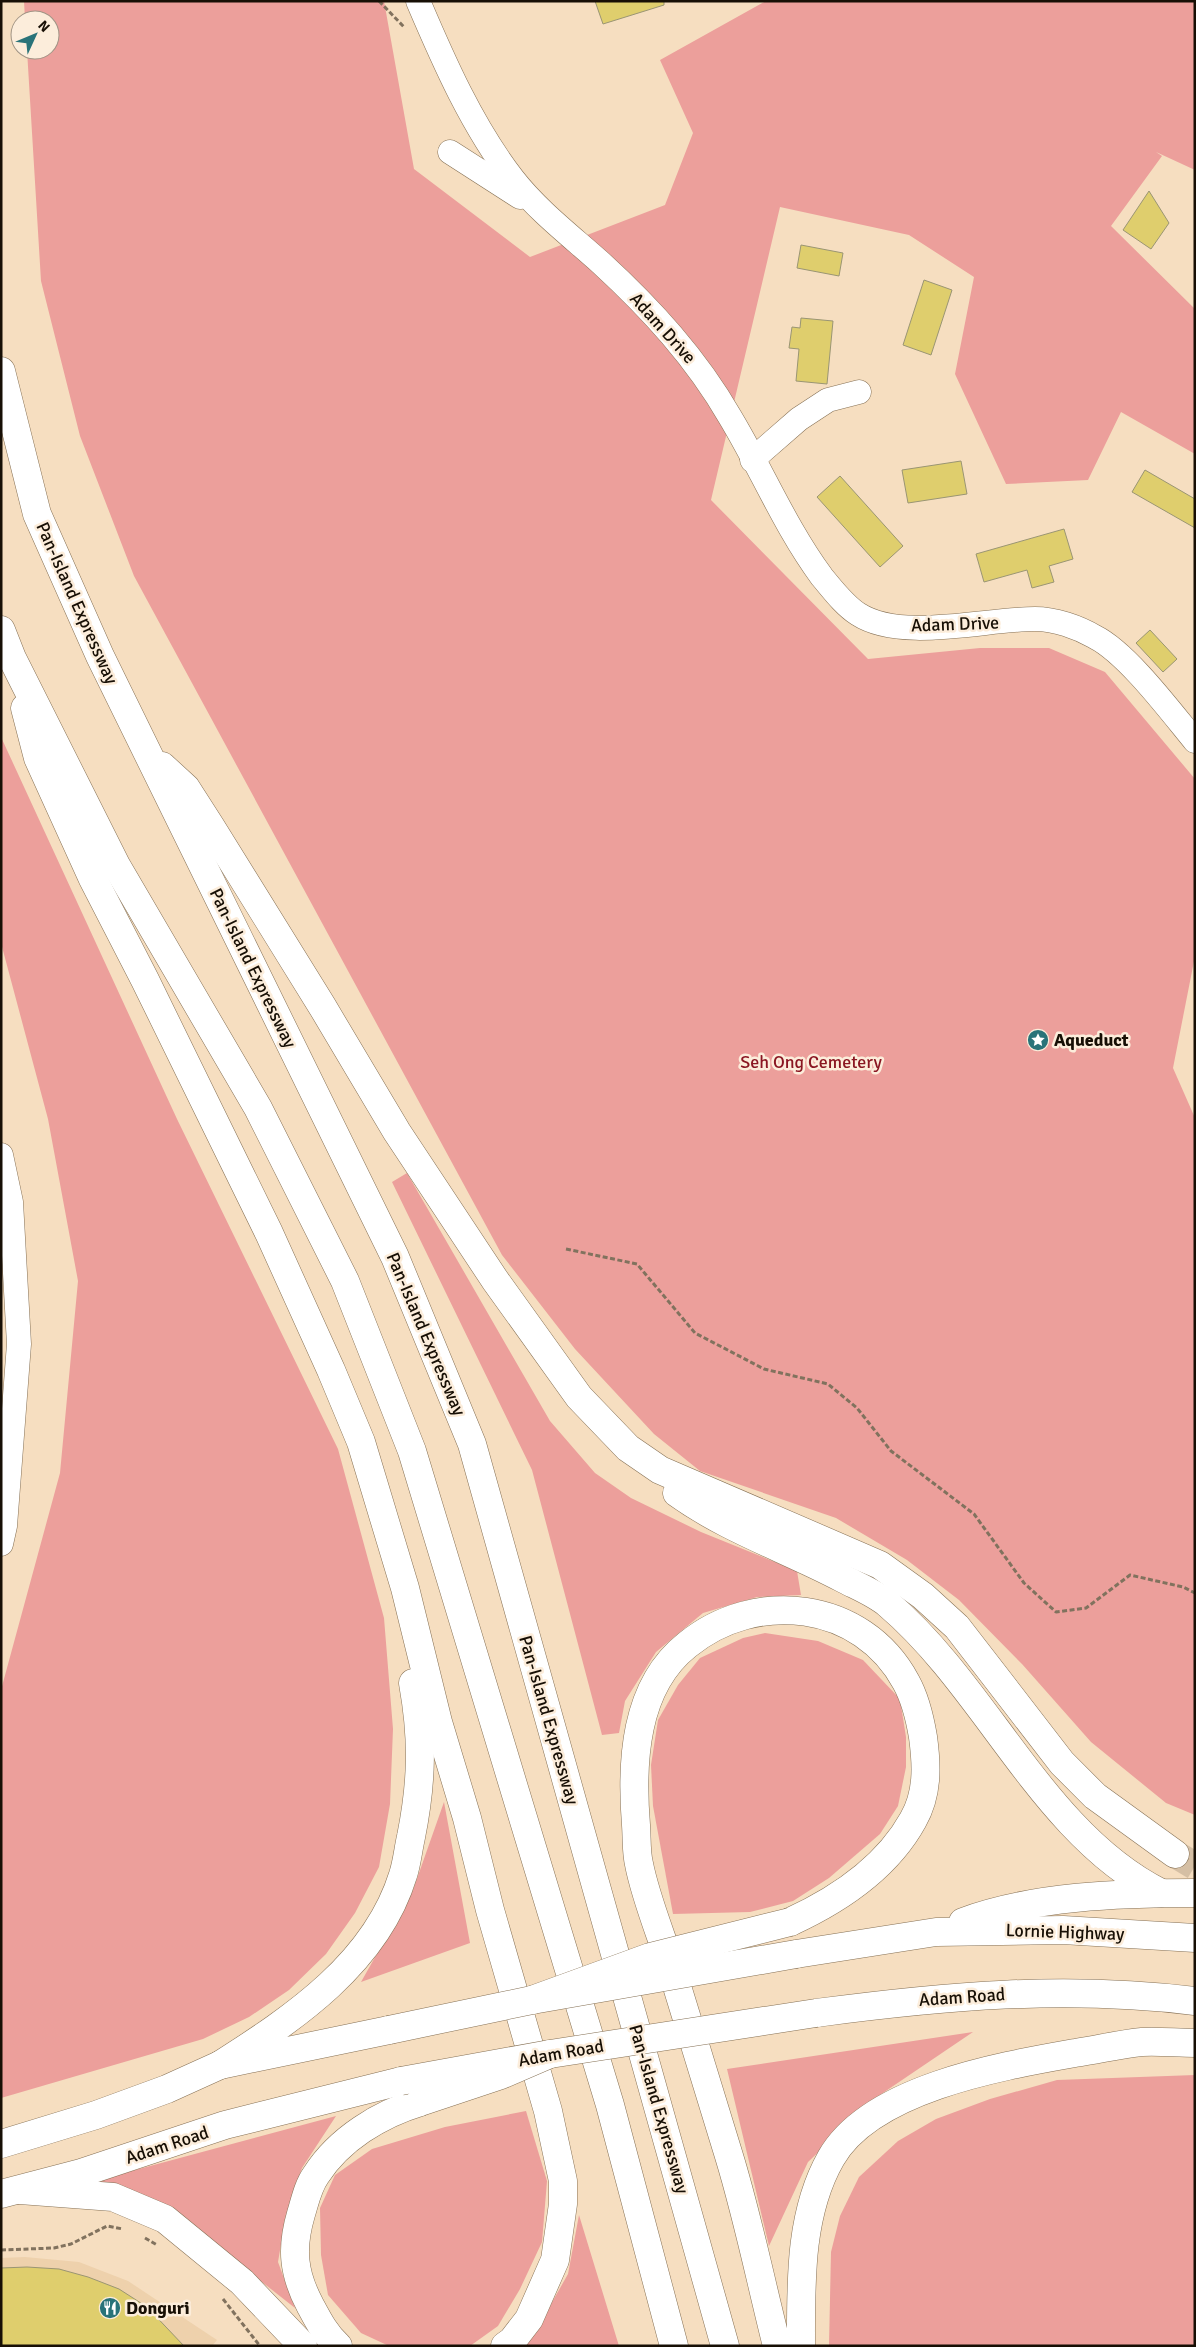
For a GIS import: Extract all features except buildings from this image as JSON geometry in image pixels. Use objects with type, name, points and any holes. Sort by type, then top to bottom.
[{"type":"highway","name":"Pan-Island Expressway","points":[[1,371],[37,514],[100,656],[147,754],[394,1257],[472,1444],[726,2346]]},
{"type":"highway","points":[[1,630],[12,658],[116,865],[258,1108],[345,1281],[412,1451],[610,2105],[674,2346]]},
{"type":"highway","points":[[12,658],[38,758],[92,877],[145,980],[269,1234],[335,1379],[361,1442],[405,1588],[438,1722],[467,1818],[490,1910],[548,2111],[563,2181],[563,2204],[555,2260],[529,2319],[506,2346]]},
{"type":"highway","points":[[147,754],[186,788],[322,1006],[397,1132],[495,1280],[579,1397],[628,1448],[660,1470],[880,1565],[923,1596],[957,1626],[1062,1763],[1095,1796],[1175,1854]]},
{"type":"highway","points":[[660,1470],[668,1486],[712,1516],[816,1564],[885,1602],[916,1629],[947,1664],[1054,1803],[1080,1831],[1124,1872],[1161,1893]]},
{"type":"highway","points":[[1,2144],[96,2115],[167,2089],[220,2065],[276,2030],[321,1994],[351,1964],[390,1906],[403,1874],[418,1807],[422,1763],[416,1697],[409,1656],[405,1588]]},
{"type":"highway","points":[[532,2000],[650,1958],[790,1922],[817,1909],[857,1884],[879,1862],[914,1819],[928,1774],[922,1731],[906,1681],[890,1659],[874,1643],[836,1619],[815,1612],[765,1611],[713,1627],[687,1645],[668,1662],[655,1683],[642,1714],[634,1772],[634,1802],[639,1863],[732,2165],[777,2346]]},
{"type":"highway","points":[[220,2065],[532,2000],[796,1954],[936,1932],[987,1913],[1029,1904],[1161,1893],[1195,1894]]},
{"type":"highway","name":"Lornie Highway","points":[[936,1932],[1063,1930],[1195,1938]]},
{"type":"highway","name":"Adam Road","points":[[11,2192],[81,2173],[225,2125],[401,2081],[550,2054],[816,2013],[924,1999],[1015,1993],[1091,1993],[1195,2001]]},
{"type":"highway","points":[[801,2346],[806,2230],[816,2189],[832,2156],[849,2137],[876,2114],[910,2096],[953,2080],[1010,2064],[1141,2042],[1195,2043]]},
{"type":"highway","points":[[338,2346],[320,2325],[305,2296],[295,2267],[295,2235],[305,2200],[315,2176],[338,2147],[368,2125],[403,2107],[501,2075],[550,2054]]},
{"type":"highway","points":[[11,2192],[113,2197],[165,2219],[242,2282],[303,2346]]},
{"type":"street","name":"Adam Drive","points":[[418,1],[453,77],[488,144],[515,180],[548,217],[652,312],[694,360],[731,418],[752,460],[806,556],[835,594],[858,614],[876,622],[923,629],[1036,619],[1066,624],[1097,637],[1118,654],[1195,741]]},
{"type":"street","name":"Adam Drive","points":[[450,152],[548,217]]},
{"type":"street","points":[[752,460],[799,419],[828,400],[859,392]]},
{"type":"street","points":[[1,1155],[12,1202],[19,1344],[5,1526],[1,1544]]},
{"type":"path","points":[[566,1249],[637,1264],[695,1333],[764,1370],[828,1384],[857,1408],[891,1451],[974,1514],[1024,1584],[1056,1612],[1086,1608],[1130,1575],[1183,1588],[1195,1593]]},
{"type":"path","points":[[1,2250],[54,2248],[71,2244],[108,2226],[124,2229]]},
{"type":"path","points":[[141,2236],[164,2249]]},
{"type":"path","points":[[220,2296],[260,2346]]},
{"type":"shaded area","points":[[25,2257],[79,2262],[128,2281],[217,2340],[212,2346],[1,2346],[1,2258]]},
{"type":"green space","name":"Seh Ong Cemetery","points":[[24,1],[384,1],[414,169],[530,257],[665,205],[693,133],[660,60],[766,1],[1195,1],[1195,170],[1156,152],[1162,156],[1111,226],[1195,309],[1195,454],[1121,412],[1088,480],[1006,484],[955,374],[974,277],[909,235],[780,207],[711,500],[868,659],[980,648],[1049,648],[1105,672],[1195,779],[1195,956],[1173,1068],[1195,1118],[1195,1815],[1166,1803],[1091,1742],[1022,1664],[959,1600],[907,1560],[836,1518],[700,1471],[654,1434],[575,1349],[502,1255],[134,576],[80,436],[41,281],[28,60],[60,60],[60,10],[24,10]]},
{"type":"green space","points":[[1,737],[177,1119],[338,1449],[384,1618],[393,1729],[390,1804],[379,1867],[355,1913],[326,1954],[289,1990],[249,2017],[203,2039],[1,2098],[1,1690],[60,1473],[78,1281],[48,1119],[1,943]]},
{"type":"green space","points":[[407,1173],[550,1421],[595,1473],[631,1498],[701,1532],[797,1571],[801,1595],[757,1597],[703,1613],[656,1652],[625,1701],[619,1733],[602,1735],[532,1470],[392,1182]]},
{"type":"green space","points":[[765,1633],[818,1641],[863,1660],[900,1699],[906,1737],[906,1767],[898,1806],[880,1834],[829,1878],[793,1901],[750,1912],[673,1914],[653,1806],[651,1765],[658,1720],[678,1685],[700,1658],[743,1638]]},
{"type":"green space","points":[[444,1802],[470,1943],[361,1982],[413,1890]]},
{"type":"green space","points":[[973,2032],[874,2099],[808,2162],[769,2246],[727,2069]]},
{"type":"green space","points":[[1195,2075],[1195,2346],[829,2346],[831,2252],[840,2216],[859,2177],[898,2141],[936,2119],[990,2099],[1057,2080]]},
{"type":"green space","points":[[526,2111],[547,2181],[542,2242],[520,2289],[498,2326],[470,2346],[389,2346],[361,2333],[328,2295],[321,2255],[320,2208],[335,2175],[372,2149],[445,2127]]},
{"type":"green space","points":[[336,2116],[302,2168],[285,2220],[278,2262],[295,2308],[172,2211],[98,2180]]},
{"type":"green space","points":[[579,2215],[619,2346],[522,2346],[538,2327],[568,2274]]},
{"type":"tunnel","points":[[1175,1854],[1195,1866]]},
{"type":"place","name":"Aqueduct","points":[[1038,1040]]},
{"type":"place","name":"Donguri","points":[[110,2308]]}]
